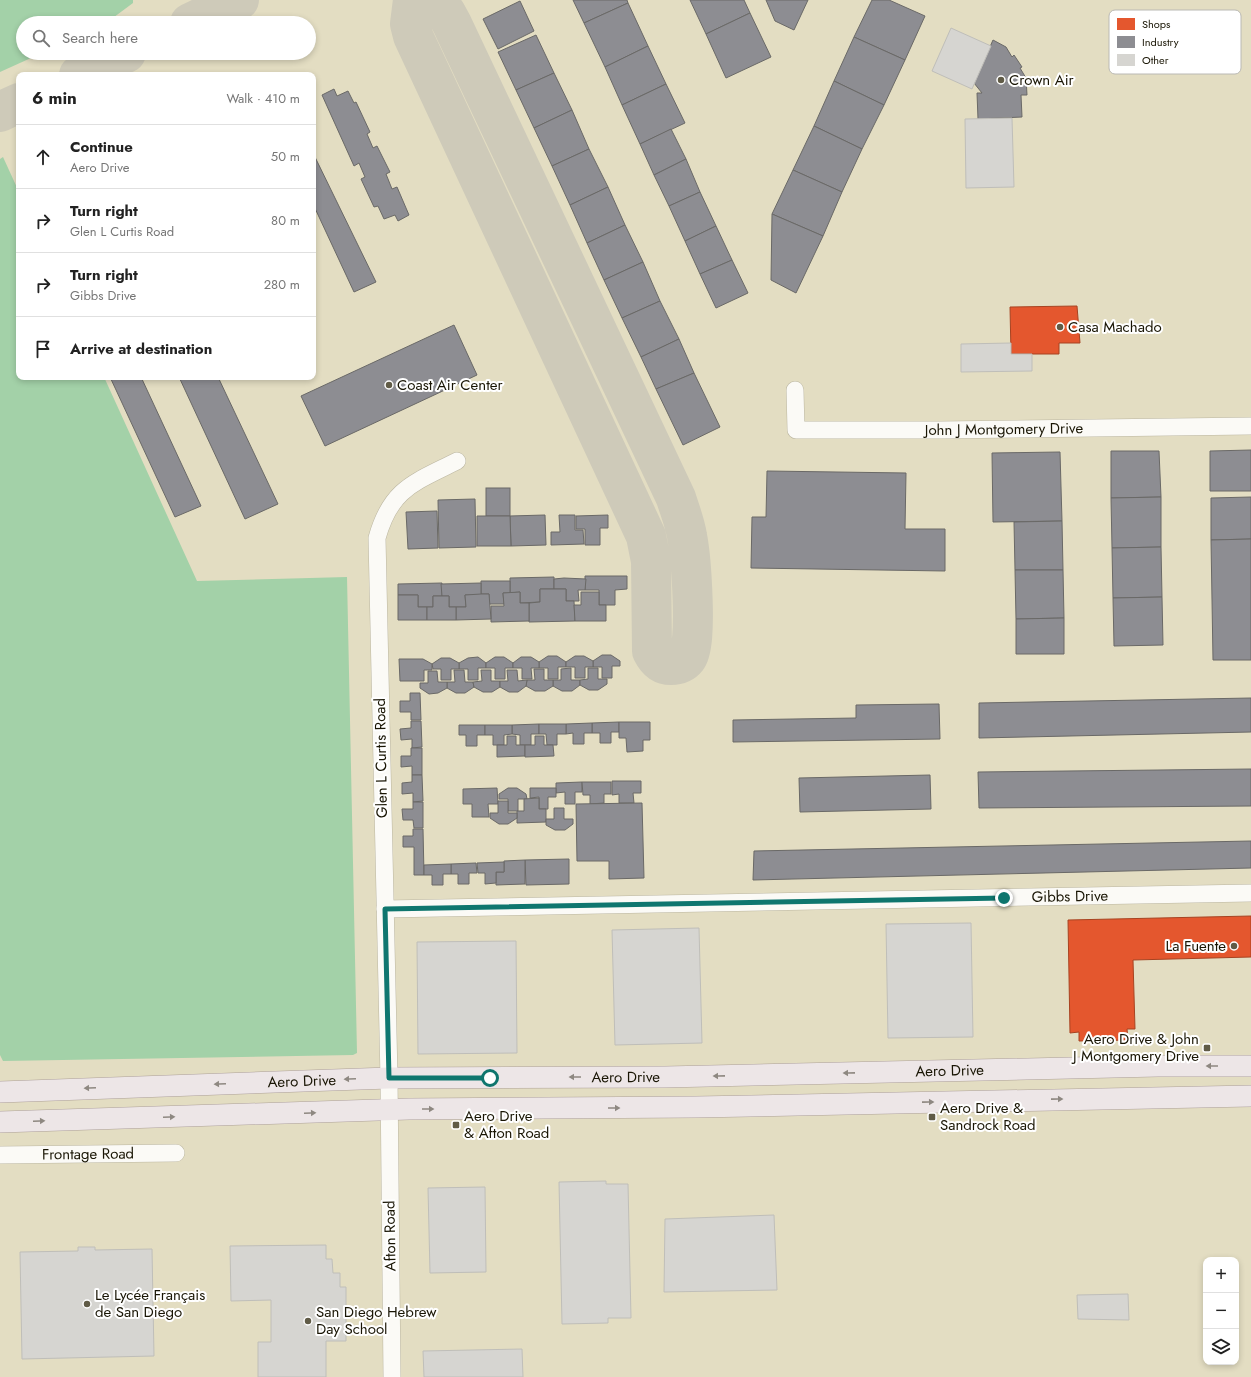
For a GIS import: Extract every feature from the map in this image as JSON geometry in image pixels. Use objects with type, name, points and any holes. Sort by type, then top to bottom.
[{"type":"main road","name":"Aero Drive","points":[[0,1122],[673,1077],[1251,1066]]},
{"type":"main road","name":"Aero Drive","points":[[0,1092],[389,1095],[703,1107],[1251,1096]]},
{"type":"street","name":"John J Montgomery Drive","points":[[795,390],[796,430],[941,430],[1251,426]]},
{"type":"street","name":"Glen L Curtis Road","points":[[389,1095],[377,538],[385,514],[393,501],[406,488],[457,461]]},
{"type":"street","name":"Gibbs Drive","points":[[385,909],[1251,893]]},
{"type":"street","name":"Afton Road","points":[[389,1095],[392,1377]]},
{"type":"street","name":"Frontage Road","points":[[0,1155],[176,1154]]},
{"type":"green space","points":[[0,0],[133,0],[133,3],[115,16],[16,16],[16,60],[27,60],[0,72]]},
{"type":"green space","points":[[3,157],[16,185],[16,380],[105,380],[197,581],[347,577],[357,1053],[353,1055],[3,1061],[0,1055],[0,159]]},
{"type":"building: Shops","points":[[1077,306],[1080,343],[1059,343],[1059,354],[1011,354],[1010,307]]},
{"type":"building: Shops","points":[[1251,916],[1251,957],[1133,960],[1135,1029],[1127,1029],[1128,1040],[1079,1041],[1079,1032],[1070,1033],[1068,920]]},
{"type":"building: Industry","points":[[573,0],[627,0],[628,3],[584,23]]},
{"type":"building: Industry","points":[[690,0],[744,0],[750,13],[706,34]]},
{"type":"building: Industry","points":[[766,0],[808,0],[794,30],[775,21]]},
{"type":"building: Industry","points":[[872,0],[889,0],[925,16],[905,60],[854,37]]},
{"type":"building: Industry","points":[[520,1],[534,31],[498,49],[483,19]]},
{"type":"building: Industry","points":[[628,3],[648,46],[605,67],[584,23]]},
{"type":"building: Industry","points":[[750,13],[771,57],[726,78],[706,34]]},
{"type":"building: Industry","points":[[536,35],[554,73],[516,90],[498,52]]},
{"type":"building: Industry","points":[[854,37],[905,60],[884,105],[834,81]]},
{"type":"building: Industry","name":"Crown Air","points":[[993,40],[1006,47],[1012,57],[1014,55],[1022,67],[1020,68],[1026,78],[1027,95],[1021,95],[1022,117],[978,119],[977,93],[982,93],[974,83]]},
{"type":"building: Industry","points":[[648,46],[666,84],[622,105],[605,67]]},
{"type":"building: Industry","points":[[554,73],[572,110],[534,128],[516,90]]},
{"type":"building: Industry","points":[[834,81],[884,105],[862,149],[814,126]]},
{"type":"building: Industry","points":[[666,84],[685,123],[640,144],[622,105]]},
{"type":"building: Industry","points":[[334,89],[337,96],[348,91],[354,103],[356,102],[370,132],[367,134],[373,148],[377,146],[390,172],[386,174],[392,189],[397,187],[409,215],[398,221],[395,215],[384,219],[378,206],[374,207],[361,179],[365,177],[359,163],[354,166],[322,95]]},
{"type":"building: Industry","points":[[572,110],[589,149],[552,166],[534,128]]},
{"type":"building: Industry","points":[[814,126],[862,149],[842,192],[793,170]]},
{"type":"building: Industry","points":[[671,129],[686,159],[654,175],[640,144]]},
{"type":"building: Industry","points":[[589,149],[608,187],[570,205],[552,166]]},
{"type":"building: Industry","points":[[316,159],[376,282],[354,292],[316,210]]},
{"type":"building: Industry","points":[[686,159],[700,192],[669,206],[654,175]]},
{"type":"building: Industry","points":[[793,170],[842,192],[823,236],[772,214]]},
{"type":"building: Industry","points":[[608,187],[625,225],[587,243],[570,205]]},
{"type":"building: Industry","points":[[700,192],[716,226],[685,241],[669,206]]},
{"type":"building: Industry","points":[[772,214],[823,236],[796,293],[771,280]]},
{"type":"building: Industry","points":[[625,225],[643,262],[604,280],[587,243]]},
{"type":"building: Industry","points":[[716,226],[732,260],[700,274],[685,241]]},
{"type":"building: Industry","points":[[732,260],[748,293],[716,308],[700,274]]},
{"type":"building: Industry","points":[[643,262],[660,301],[622,318],[604,280]]},
{"type":"building: Industry","points":[[660,301],[679,339],[641,357],[622,318]]},
{"type":"building: Industry","name":"Coast Air Center","points":[[454,325],[477,375],[325,446],[301,396]]},
{"type":"building: Industry","points":[[679,339],[694,373],[656,389],[641,357]]},
{"type":"building: Industry","points":[[694,373],[720,427],[683,445],[656,389]]},
{"type":"building: Industry","points":[[111,380],[142,380],[201,506],[175,517]]},
{"type":"building: Industry","points":[[180,380],[219,380],[278,504],[245,519]]},
{"type":"building: Industry","points":[[1251,450],[1251,491],[1210,491],[1210,451]]},
{"type":"building: Industry","points":[[1111,451],[1159,451],[1161,497],[1111,498]]},
{"type":"building: Industry","points":[[1060,452],[1062,521],[993,522],[992,453]]},
{"type":"building: Industry","points":[[767,471],[906,473],[905,529],[945,529],[945,571],[751,568],[752,517],[766,517]]},
{"type":"building: Industry","points":[[486,488],[510,488],[510,516],[486,516]]},
{"type":"building: Industry","points":[[1161,497],[1161,547],[1112,548],[1111,498]]},
{"type":"building: Industry","points":[[1251,497],[1251,539],[1211,540],[1211,498]]},
{"type":"building: Industry","points":[[475,499],[476,547],[439,548],[438,500]]},
{"type":"building: Industry","points":[[437,511],[438,548],[408,549],[406,512]]},
{"type":"building: Industry","points":[[545,515],[546,545],[511,546],[510,516]]},
{"type":"building: Industry","points":[[559,515],[575,515],[575,530],[583,530],[584,544],[551,545],[551,532],[560,532]]},
{"type":"building: Industry","points":[[608,515],[608,528],[600,528],[600,545],[585,545],[585,529],[576,529],[576,516]]},
{"type":"building: Industry","points":[[477,516],[510,516],[511,546],[477,546]]},
{"type":"building: Industry","points":[[1062,521],[1063,570],[1015,570],[1014,522]]},
{"type":"building: Industry","points":[[1251,539],[1251,660],[1213,660],[1211,540]]},
{"type":"building: Industry","points":[[1161,547],[1162,597],[1113,598],[1112,548]]},
{"type":"building: Industry","points":[[1015,570],[1063,570],[1064,618],[1016,619]]},
{"type":"building: Industry","points":[[585,576],[627,576],[627,589],[615,590],[615,605],[599,605],[599,590],[585,590]]},
{"type":"building: Industry","points":[[554,577],[554,589],[540,589],[540,602],[520,603],[520,592],[510,593],[510,578]]},
{"type":"building: Industry","points":[[554,579],[586,579],[585,590],[578,590],[579,601],[566,601],[566,589],[554,589]]},
{"type":"building: Industry","points":[[481,581],[510,581],[510,593],[503,593],[504,604],[489,604],[489,594],[481,594]]},
{"type":"building: Industry","points":[[442,583],[442,596],[433,596],[433,607],[418,607],[418,595],[398,595],[398,584]]},
{"type":"building: Industry","points":[[481,583],[481,595],[465,595],[466,607],[449,607],[449,596],[442,596],[441,584]]},
{"type":"building: Industry","points":[[540,589],[566,589],[566,601],[574,601],[575,621],[529,622],[529,603],[540,602]]},
{"type":"building: Industry","points":[[520,592],[520,603],[529,603],[529,621],[491,622],[491,606],[504,606],[503,593]]},
{"type":"building: Industry","points":[[581,592],[599,592],[599,605],[606,605],[606,621],[575,621],[574,605],[581,605]]},
{"type":"building: Industry","points":[[489,594],[491,619],[456,620],[456,607],[466,607],[465,595]]},
{"type":"building: Industry","points":[[398,595],[418,595],[418,607],[427,607],[427,620],[398,620]]},
{"type":"building: Industry","points":[[433,596],[449,596],[449,607],[456,607],[456,620],[427,620],[427,607],[433,607]]},
{"type":"building: Industry","points":[[1162,597],[1163,645],[1114,646],[1113,598]]},
{"type":"building: Industry","points":[[1064,618],[1064,654],[1016,654],[1016,619]]},
{"type":"building: Industry","points":[[602,655],[611,655],[620,661],[620,666],[612,666],[612,678],[602,678],[602,667],[593,667],[593,661]]},
{"type":"building: Industry","points":[[548,656],[557,656],[566,662],[566,667],[558,667],[558,679],[548,679],[548,668],[539,668],[539,662]]},
{"type":"building: Industry","points":[[575,656],[584,656],[593,661],[593,667],[585,667],[585,678],[575,678],[575,667],[566,667],[566,662]]},
{"type":"building: Industry","points":[[478,657],[486,663],[486,668],[478,668],[478,680],[468,680],[468,669],[459,669],[459,663],[468,658]]},
{"type":"building: Industry","points":[[495,657],[504,657],[513,663],[513,668],[505,668],[505,679],[495,679],[495,668],[486,668],[486,663]]},
{"type":"building: Industry","points":[[521,657],[531,657],[539,662],[539,668],[531,668],[532,679],[522,679],[522,668],[513,668],[513,663]]},
{"type":"building: Industry","points":[[441,658],[450,658],[459,663],[459,669],[451,669],[451,680],[441,680],[441,669],[433,669],[432,664]]},
{"type":"building: Industry","points":[[399,659],[423,659],[432,664],[432,670],[424,670],[424,681],[400,681]]},
{"type":"building: Industry","points":[[571,668],[571,680],[580,680],[580,685],[572,691],[562,691],[553,686],[553,680],[561,680],[561,669]]},
{"type":"building: Industry","points":[[588,668],[598,668],[598,679],[607,679],[607,684],[598,690],[589,690],[580,685],[580,680],[588,679]]},
{"type":"building: Industry","points":[[534,669],[544,669],[544,680],[553,680],[553,686],[545,691],[535,691],[526,686],[527,680],[535,680]]},
{"type":"building: Industry","points":[[454,670],[464,670],[465,682],[473,682],[474,687],[465,693],[456,693],[447,688],[447,682],[455,682]]},
{"type":"building: Industry","points":[[481,670],[491,670],[491,681],[500,681],[500,687],[492,692],[483,692],[474,687],[473,682],[482,681]]},
{"type":"building: Industry","points":[[507,670],[517,670],[518,681],[527,680],[526,686],[518,692],[509,692],[500,687],[500,681],[508,681]]},
{"type":"building: Industry","points":[[428,671],[437,671],[438,682],[447,682],[447,688],[438,693],[429,694],[420,688],[420,683],[428,683]]},
{"type":"building: Industry","points":[[410,693],[420,693],[421,720],[411,720],[411,712],[400,712],[400,701],[410,701]]},
{"type":"building: Industry","points":[[1251,698],[1251,732],[979,738],[979,703]]},
{"type":"building: Industry","points":[[939,704],[940,739],[733,742],[733,720],[856,718],[856,705]]},
{"type":"building: Industry","points":[[411,721],[421,721],[422,747],[412,748],[412,739],[401,740],[400,729],[411,728]]},
{"type":"building: Industry","points":[[619,722],[619,732],[611,732],[611,743],[600,743],[600,733],[592,733],[592,723]]},
{"type":"building: Industry","points":[[619,722],[650,722],[650,740],[643,740],[643,751],[627,752],[626,738],[619,738]]},
{"type":"building: Industry","points":[[592,723],[592,733],[584,733],[584,744],[573,744],[573,733],[566,734],[566,724]]},
{"type":"building: Industry","points":[[539,724],[539,734],[531,734],[531,745],[520,745],[520,735],[512,734],[512,725]]},
{"type":"building: Industry","points":[[539,724],[566,724],[566,734],[557,734],[557,745],[547,745],[546,734],[539,734]]},
{"type":"building: Industry","points":[[459,725],[485,725],[485,735],[477,735],[477,746],[466,746],[466,735],[459,735]]},
{"type":"building: Industry","points":[[485,725],[512,725],[512,734],[504,735],[504,745],[493,745],[493,735],[485,735]]},
{"type":"building: Industry","points":[[507,736],[516,736],[516,745],[525,745],[525,756],[497,757],[497,745],[507,745]]},
{"type":"building: Industry","points":[[535,736],[544,736],[544,745],[553,745],[554,756],[525,757],[525,745],[535,745]]},
{"type":"building: Industry","points":[[411,748],[422,748],[422,775],[412,775],[412,766],[401,767],[401,756],[411,756]]},
{"type":"building: Industry","points":[[1251,769],[1251,806],[979,808],[978,772]]},
{"type":"building: Industry","points":[[412,775],[422,775],[423,801],[413,802],[413,793],[402,794],[402,783],[412,782]]},
{"type":"building: Industry","points":[[930,775],[931,809],[800,812],[799,778]]},
{"type":"building: Industry","points":[[612,781],[641,781],[641,793],[633,793],[634,803],[619,803],[619,794],[612,795]]},
{"type":"building: Industry","points":[[582,782],[582,792],[575,792],[575,804],[565,804],[565,792],[556,793],[556,783]]},
{"type":"building: Industry","points":[[582,782],[611,782],[611,794],[604,794],[604,803],[590,804],[590,795],[583,795]]},
{"type":"building: Industry","points":[[497,788],[498,804],[488,804],[489,817],[472,817],[472,804],[463,804],[463,789]]},
{"type":"building: Industry","points":[[508,788],[517,788],[526,794],[527,799],[518,799],[518,811],[508,811],[508,799],[499,799],[499,794]]},
{"type":"building: Industry","points":[[530,788],[556,788],[556,797],[548,797],[548,809],[539,809],[539,797],[530,798]]},
{"type":"building: Industry","points":[[539,798],[539,809],[546,809],[546,822],[517,823],[517,811],[524,811],[524,799]]},
{"type":"building: Industry","points":[[498,801],[508,801],[508,813],[517,813],[517,818],[508,824],[499,824],[490,818],[490,813],[498,813]]},
{"type":"building: Industry","points":[[413,802],[423,802],[423,828],[414,828],[413,820],[403,820],[402,809],[413,809]]},
{"type":"building: Industry","points":[[642,803],[644,878],[609,879],[609,861],[577,861],[576,804]]},
{"type":"building: Industry","points":[[554,808],[564,808],[564,819],[573,819],[573,824],[565,830],[555,830],[546,825],[546,819],[554,819]]},
{"type":"building: Industry","points":[[413,829],[423,829],[424,875],[414,875],[414,847],[403,847],[403,836],[413,836]]},
{"type":"building: Industry","points":[[1251,841],[1251,868],[753,880],[754,851]]},
{"type":"building: Industry","points":[[569,859],[569,884],[526,885],[525,860]]},
{"type":"building: Industry","points":[[525,860],[525,884],[496,885],[496,872],[504,872],[504,861]]},
{"type":"building: Industry","points":[[504,862],[504,872],[496,872],[496,883],[485,884],[485,873],[478,873],[477,863]]},
{"type":"building: Industry","points":[[476,863],[477,873],[469,873],[469,884],[458,884],[458,874],[451,874],[451,864]]},
{"type":"building: Industry","points":[[451,864],[451,874],[443,874],[443,885],[432,885],[432,875],[424,875],[424,865]]},
{"type":"building: Other","points":[[951,28],[991,46],[972,89],[932,71]]},
{"type":"building: Other","points":[[1012,118],[1014,187],[966,188],[965,119]]},
{"type":"building: Other","points":[[1011,343],[1011,354],[1032,354],[1032,371],[961,372],[961,344]]},
{"type":"building: Other","points":[[971,923],[973,1037],[888,1038],[886,924]]},
{"type":"building: Other","points":[[699,928],[702,1043],[615,1045],[612,930]]},
{"type":"building: Other","points":[[516,941],[517,1053],[418,1054],[417,942]]},
{"type":"building: Other","points":[[606,1181],[606,1184],[628,1184],[631,1318],[608,1318],[608,1323],[562,1324],[559,1182]]},
{"type":"building: Other","points":[[485,1187],[486,1272],[430,1273],[428,1188]]},
{"type":"building: Other","points":[[774,1215],[777,1290],[664,1292],[665,1219]]},
{"type":"building: Other","name":"San Diego Hebrew Day School","points":[[326,1245],[326,1259],[332,1259],[333,1273],[340,1273],[340,1287],[346,1287],[346,1341],[326,1341],[326,1377],[258,1377],[258,1342],[271,1342],[271,1300],[231,1301],[230,1246]]},
{"type":"building: Other","name":"Le Lycée Français de San Diego","points":[[78,1247],[95,1247],[95,1250],[152,1249],[154,1356],[22,1359],[20,1252],[78,1251]]},
{"type":"building: Other","points":[[1128,1294],[1129,1320],[1078,1319],[1077,1295]]},
{"type":"building: Other","points":[[522,1349],[523,1377],[424,1377],[423,1351]]},
{"type":"taxiway","points":[[205,16],[239,0]]},
{"type":"taxiway","points":[[413,0],[410,24],[413,36],[646,536],[651,561],[652,651],[657,659],[662,663],[675,665],[687,658],[690,650],[693,619],[693,600],[687,536],[676,498],[452,24],[446,13],[432,0]]},
{"type":"taxiway","points":[[85,72],[111,60]]},
{"type":"taxiway","points":[[0,112],[16,104]]},
{"type":"place","name":"Crown Air","points":[[1001,80]]},
{"type":"place","name":"Casa Machado","points":[[1060,327]]},
{"type":"place","name":"Coast Air Center","points":[[389,385]]},
{"type":"place","name":"La Fuente","points":[[1234,946]]},
{"type":"place","name":"Aero Drive & John J Montgomery Drive","points":[[1207,1048]]},
{"type":"place","name":"Aero Drive & Sandrock Road","points":[[932,1117]]},
{"type":"place","name":"Aero Drive & Afton Road","points":[[456,1125]]},
{"type":"place","name":"Le Lycée Français de San Diego","points":[[87,1304]]},
{"type":"place","name":"San Diego Hebrew Day School","points":[[308,1321]]},
{"type":"route","points":[[490,1078],[389,1078],[385,909],[1004,898]]}]
